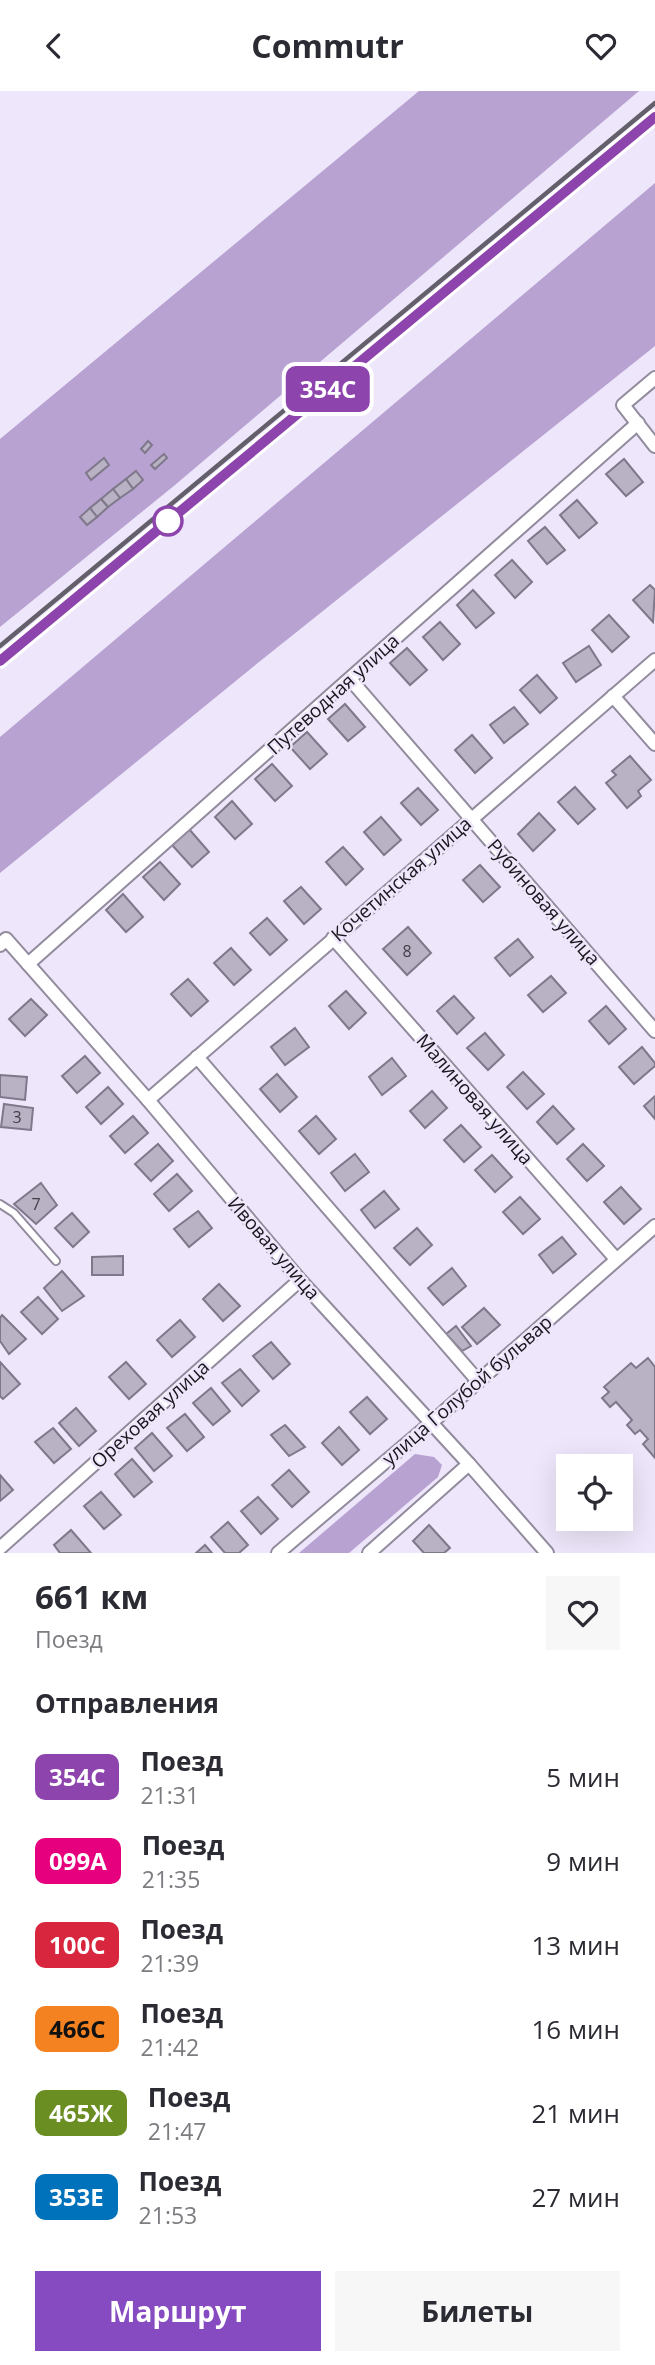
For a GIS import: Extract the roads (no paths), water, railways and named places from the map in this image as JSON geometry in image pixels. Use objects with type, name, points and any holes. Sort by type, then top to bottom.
[{"type":"street","points":[[655,378],[624,405],[655,446]]},
{"type":"street","name":"Путеводная улица","points":[[28,964],[638,423]]},
{"type":"street","name":"Кочетинская улица","points":[[148,1100],[655,660]]},
{"type":"street","name":"Рубиновая улица","points":[[349,679],[655,1031]]},
{"type":"street","points":[[613,696],[655,744]]},
{"type":"street","name":"Малиновая улица","points":[[333,938],[616,1259]]},
{"type":"street","name":"Ивовая улица","points":[[3,942],[28,964],[148,1100],[300,1280],[547,1553]]},
{"type":"street","points":[[197,1057],[478,1381]]},
{"type":"street","name":"улица Голубой бульвар","points":[[278,1553],[655,1226]]},
{"type":"street","name":"Ореховая улица","points":[[0,1548],[300,1280]]},
{"type":"street","points":[[369,1553],[469,1464]]},
{"type":"lane","points":[[0,1204],[14,1213],[56,1261]]},
{"type":"railway","points":[[0,646],[655,103]]},
{"type":"railway","points":[[0,661],[655,117]]},
{"type":"train","name":"354С","points":[[0,661],[655,117]]}]
